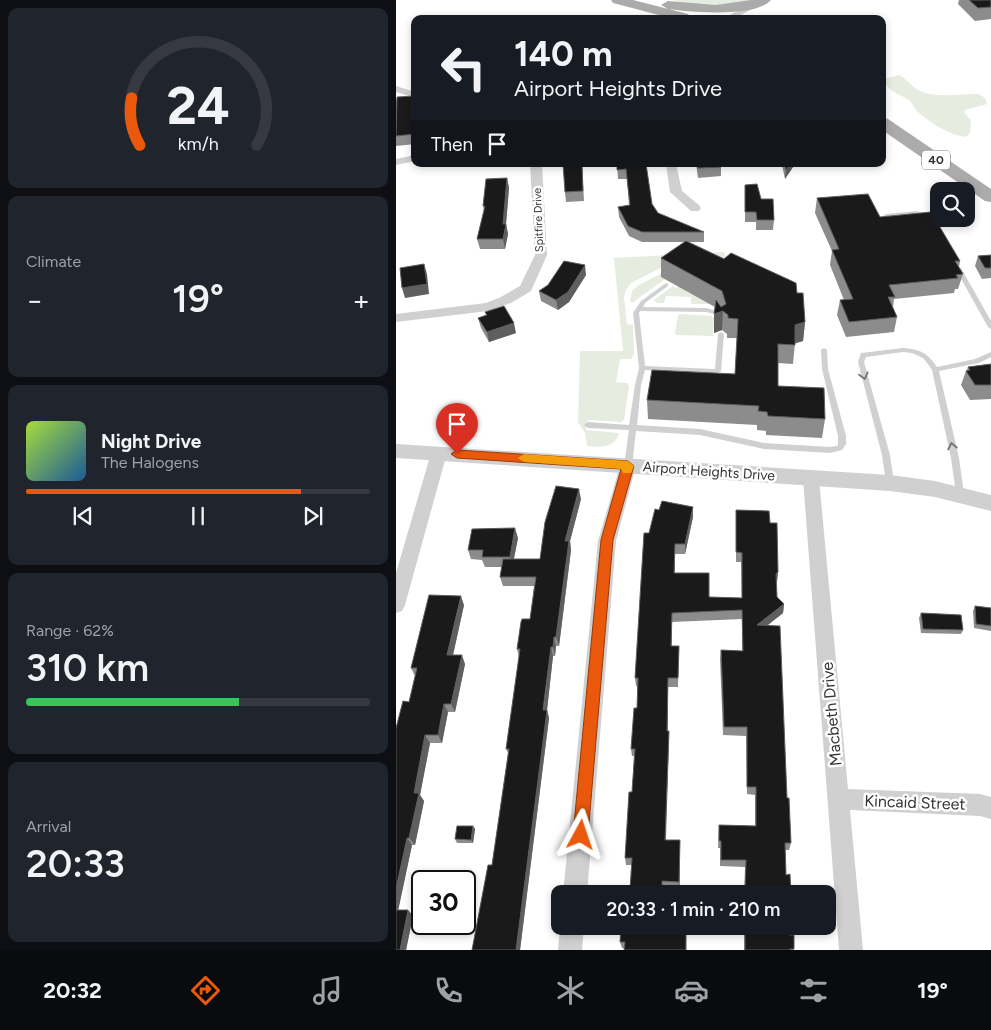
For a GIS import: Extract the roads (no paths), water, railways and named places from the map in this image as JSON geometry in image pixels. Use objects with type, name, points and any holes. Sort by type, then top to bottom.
[{"type":"main road","points":[[618,0],[687,15]]},
{"type":"main road","points":[[650,0],[670,12],[724,9],[747,6],[765,0]]},
{"type":"main road","points":[[749,15],[765,0]]},
{"type":"main road","name":"40","points":[[886,116],[983,172]]},
{"type":"main road","name":"40","points":[[886,116],[991,197]]},
{"type":"street","points":[[734,15],[765,0]]},
{"type":"street","points":[[396,89],[411,94]]},
{"type":"street","points":[[396,162],[411,159]]},
{"type":"street","name":"Spitfire Drive","points":[[396,318],[488,307],[506,300],[526,288],[541,255],[536,167]]},
{"type":"street","points":[[672,167],[676,192],[695,208]]},
{"type":"street","name":"Airport Heights Drive","points":[[396,451],[890,483],[960,494],[991,503]]},
{"type":"street","points":[[396,605],[439,453]]},
{"type":"street","points":[[576,885],[607,540],[628,466]]},
{"type":"street","name":"Macbeth Drive","points":[[811,478],[851,950]]},
{"type":"street","name":"Kincaid Street","points":[[839,799],[980,805],[991,808]]},
{"type":"street","points":[[570,950],[571,935]]},
{"type":"lane","points":[[886,216],[917,213],[928,217],[930,220]]},
{"type":"lane","points":[[954,260],[991,327]]},
{"type":"lane","points":[[628,466],[638,384],[642,368],[636,319],[638,309],[643,302],[666,285]]},
{"type":"lane","points":[[638,309],[713,311],[719,313],[721,323]]},
{"type":"lane","points":[[642,368],[718,371],[720,334]]},
{"type":"lane","points":[[588,425],[700,432],[764,446],[830,450],[839,448],[842,444],[842,436],[825,369],[824,350]]},
{"type":"lane","points":[[890,483],[886,455],[861,362],[863,355],[903,350],[913,351],[925,356],[936,370],[955,458],[960,494]]},
{"type":"lane","points":[[936,370],[977,362],[991,354]]}]
